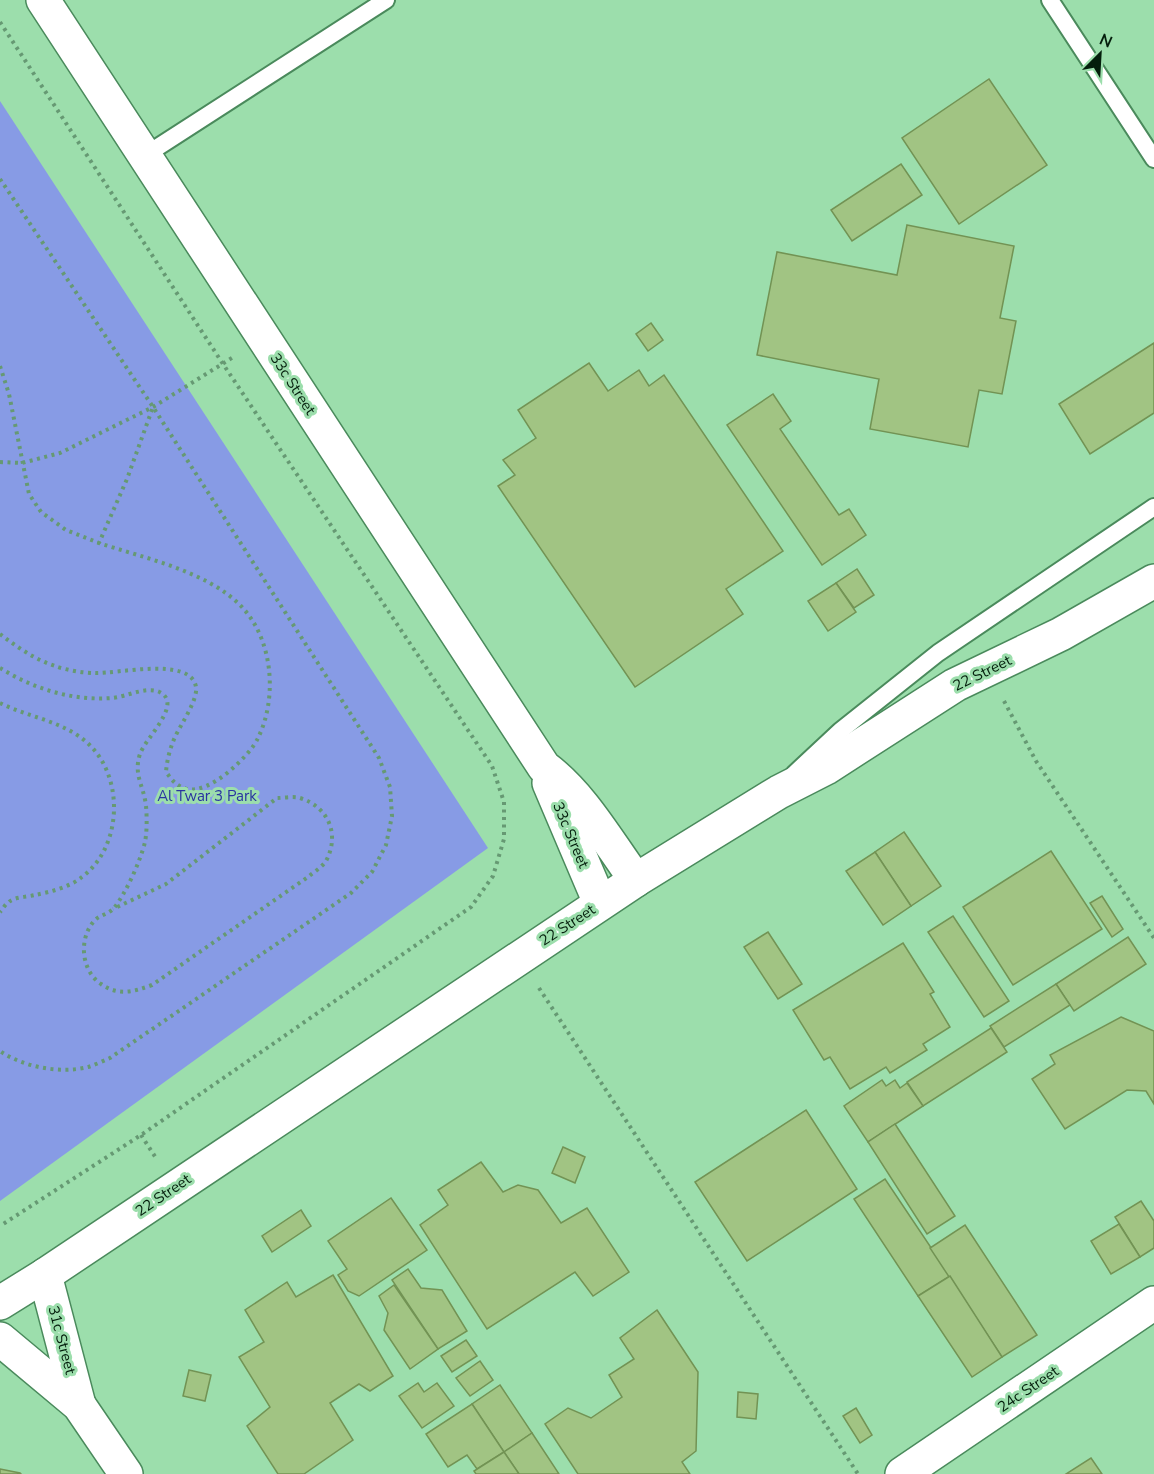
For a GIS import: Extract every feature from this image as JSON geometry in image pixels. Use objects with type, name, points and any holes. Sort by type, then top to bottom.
[{"type":"street","name":"33c Street","points":[[43,0],[544,767],[547,780],[600,903]]},
{"type":"street","name":"22 Street","points":[[0,1303],[636,880],[779,792],[826,768],[955,685],[1094,618],[1154,582]]},
{"type":"street","name":"33c Street","points":[[544,767],[555,775],[580,803],[636,880]]},
{"type":"street","name":"31c Street","points":[[45,1275],[79,1405]]},
{"type":"street","name":"24c Street","points":[[902,1474],[1154,1303]]},
{"type":"street","name":"31c Street","points":[[0,1339],[79,1405],[126,1474]]},
{"type":"lane","points":[[144,156],[386,0]]},
{"type":"lane","points":[[1050,0],[1154,159]]},
{"type":"lane","points":[[779,792],[795,772],[816,752],[921,666],[974,627],[1154,507]]},
{"type":"path","points":[[0,22],[223,364],[492,766],[504,802],[504,840],[493,876],[471,907],[141,1135],[0,1226]]},
{"type":"path","points":[[0,179],[153,407],[379,758],[390,787],[392,806],[386,845],[372,872],[351,893],[110,1058],[87,1067],[58,1069],[31,1065],[0,1051]]},
{"type":"path","points":[[0,462],[22,462],[60,453],[153,407],[264,338]]},
{"type":"path","points":[[0,366],[9,394],[29,494],[41,512],[66,530],[179,570],[218,587],[240,605],[256,624],[268,656],[267,714],[258,738],[244,759],[222,776],[204,786],[189,790],[175,784],[166,772],[167,758],[174,739],[196,696],[196,686],[191,677],[183,671],[167,668],[93,673],[55,666],[20,650],[0,634]]},
{"type":"path","points":[[99,543],[127,479],[153,407]]},
{"type":"path","points":[[992,667],[1004,701],[1036,761],[1154,938]]},
{"type":"path","points":[[0,668],[50,692],[87,699],[115,698],[149,690],[158,691],[165,696],[168,702],[160,723],[147,739],[140,753],[136,770],[146,806],[145,841],[137,865],[113,909],[95,921],[85,939],[84,959],[93,979],[111,991],[132,993],[152,985],[325,863],[332,843],[330,823],[318,806],[298,797],[277,798],[166,884],[113,909]]},
{"type":"path","points":[[0,703],[59,724],[82,738],[100,757],[111,780],[114,807],[111,835],[100,859],[81,878],[56,889],[10,900],[0,912]]},
{"type":"path","points":[[519,957],[858,1474]]},
{"type":"green space","name":"Al Twar 3 Park","points":[[0,101],[488,848],[0,1201]]},
{"type":"building","points":[[989,79],[1047,165],[959,224],[902,138]]},
{"type":"building","points":[[901,164],[922,195],[852,241],[831,210]]},
{"type":"building","points":[[907,225],[1014,246],[1000,318],[1016,321],[1002,394],[979,390],[968,447],[870,429],[879,379],[757,355],[777,252],[897,275]]},
{"type":"building","points":[[651,323],[663,340],[648,351],[636,334]]},
{"type":"building","points":[[1154,343],[1154,413],[1090,454],[1059,404]]},
{"type":"building","points":[[589,363],[608,391],[639,370],[649,386],[664,375],[783,551],[726,589],[743,614],[635,687],[498,486],[515,475],[503,460],[536,438],[518,410]]},
{"type":"building","points":[[773,394],[791,421],[780,429],[839,515],[849,509],[866,535],[822,565],[727,425]]},
{"type":"building","points":[[857,569],[874,595],[854,608],[836,583]]},
{"type":"building","points":[[836,583],[856,612],[828,631],[808,601]]},
{"type":"building","points":[[904,832],[941,886],[911,906],[875,852]]},
{"type":"building","points":[[1051,851],[1102,929],[1013,985],[963,907]]},
{"type":"building","points":[[875,852],[911,906],[883,925],[846,871]]},
{"type":"building","points":[[1102,896],[1123,929],[1112,937],[1090,903]]},
{"type":"building","points":[[953,916],[1009,1001],[984,1017],[928,932]]},
{"type":"building","points":[[768,932],[802,984],[778,999],[744,947]]},
{"type":"building","points":[[1128,937],[1146,964],[1074,1011],[1056,984]]},
{"type":"building","points":[[903,943],[934,992],[930,994],[950,1027],[923,1044],[927,1050],[890,1073],[886,1067],[850,1089],[830,1057],[824,1060],[793,1010]]},
{"type":"building","points":[[1056,984],[1070,1005],[1004,1047],[990,1026]]},
{"type":"building","points":[[1121,1017],[1154,1031],[1154,1104],[1146,1091],[1127,1090],[1065,1129],[1032,1079],[1055,1064],[1050,1055]]},
{"type":"building","points":[[991,1028],[1007,1052],[923,1106],[907,1082]]},
{"type":"building","points":[[882,1080],[886,1086],[895,1080],[900,1088],[907,1083],[923,1106],[868,1142],[844,1106]]},
{"type":"building","points":[[806,1110],[857,1189],[747,1261],[695,1182]]},
{"type":"building","points":[[895,1124],[955,1216],[927,1234],[868,1142]]},
{"type":"building","points":[[563,1147],[585,1157],[575,1183],[552,1173]]},
{"type":"building","points":[[481,1162],[503,1192],[518,1185],[538,1190],[561,1223],[587,1208],[629,1272],[593,1296],[575,1272],[487,1329],[420,1225],[448,1205],[438,1190]]},
{"type":"building","points":[[885,1179],[950,1276],[918,1296],[854,1199]]},
{"type":"building","points":[[391,1198],[427,1250],[359,1296],[348,1291],[338,1275],[347,1269],[328,1241]]},
{"type":"building","points":[[1141,1201],[1154,1221],[1154,1248],[1140,1257],[1115,1217]]},
{"type":"building","points":[[301,1210],[311,1226],[272,1252],[262,1236]]},
{"type":"building","points":[[1119,1224],[1140,1257],[1111,1274],[1091,1241]]},
{"type":"building","points":[[965,1225],[1037,1335],[1002,1357],[930,1248]]},
{"type":"building","points":[[408,1269],[421,1288],[442,1290],[467,1331],[438,1349],[392,1280]]},
{"type":"building","points":[[333,1275],[393,1376],[370,1391],[359,1384],[330,1403],[353,1440],[304,1474],[278,1474],[247,1426],[270,1407],[239,1357],[264,1342],[245,1310],[287,1282],[296,1297]]},
{"type":"building","points":[[950,1276],[1002,1357],[972,1377],[918,1296]]},
{"type":"building","points":[[394,1285],[438,1349],[410,1369],[384,1330],[388,1313],[379,1296]]},
{"type":"building","points":[[657,1310],[698,1372],[696,1451],[682,1462],[690,1474],[578,1474],[545,1424],[568,1408],[591,1418],[622,1397],[609,1375],[634,1359],[620,1338]]},
{"type":"building","points":[[466,1340],[477,1356],[452,1372],[441,1356]]},
{"type":"building","points":[[480,1361],[493,1380],[470,1396],[456,1378]]},
{"type":"building","points":[[189,1370],[211,1375],[205,1401],[183,1396]]},
{"type":"building","points":[[418,1383],[424,1392],[437,1383],[454,1406],[422,1428],[399,1396]]},
{"type":"building","points":[[500,1385],[532,1433],[504,1452],[472,1404]]},
{"type":"building","points":[[738,1392],[758,1394],[756,1419],[737,1417]]},
{"type":"building","points":[[472,1404],[504,1452],[477,1469],[467,1455],[448,1467],[426,1434]]},
{"type":"building","points":[[856,1408],[872,1435],[860,1443],[843,1416]]},
{"type":"building","points":[[532,1433],[559,1474],[519,1474],[504,1452]]},
{"type":"building","points":[[504,1452],[519,1474],[476,1474],[474,1471]]},
{"type":"building","points":[[1091,1458],[1102,1474],[1066,1474]]},
{"type":"building","points":[[0,1469],[20,1473],[21,1474],[0,1474]]}]
